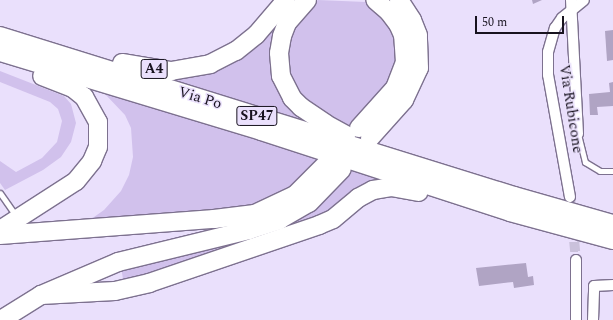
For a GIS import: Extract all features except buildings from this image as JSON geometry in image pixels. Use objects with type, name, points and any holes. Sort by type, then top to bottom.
[{"type":"highway","name":"A4","points":[[0,32],[23,35],[128,64],[165,71],[185,70],[210,64],[236,51],[256,35],[286,0]]},
{"type":"highway","points":[[307,0],[287,23],[282,36],[279,66],[286,88],[301,107],[326,124],[401,160]]},
{"type":"highway","points":[[375,0],[390,12],[403,34],[405,62],[395,88],[365,133],[404,100],[419,68],[418,35],[412,20],[398,0]]},
{"type":"highway","name":"Via Po","points":[[0,36],[401,160],[512,204]]},
{"type":"highway","points":[[0,52],[21,66],[73,88],[84,96],[98,122],[100,135],[92,161],[76,181],[0,230]]},
{"type":"highway","name":"Via Po","points":[[0,52],[261,131],[512,204]]},
{"type":"highway","points":[[0,235],[214,219],[255,214],[270,209],[295,195],[335,166],[309,203],[279,220],[249,230],[118,262],[40,295],[1,320]]},
{"type":"highway","points":[[40,295],[115,291],[149,283],[319,225],[333,219],[358,198],[372,190],[391,187],[480,210],[512,204],[613,224]]},
{"type":"highway","points":[[512,204],[613,240]]},
{"type":"street","points":[[572,4],[584,0]]},
{"type":"street","name":"Via Rubicone","points":[[572,4],[578,134]]},
{"type":"street","name":"Via Rubicone","points":[[570,197],[548,75],[548,52],[556,28],[572,4]]},
{"type":"street","points":[[576,260],[576,320]]},
{"type":"street","points":[[593,320],[594,286],[613,285]]},
{"type":"lane","points":[[578,134],[585,162],[600,170],[613,171]]},
{"type":"lane","points":[[0,193],[17,219]]},
{"type":"shaded area","points":[[318,0],[366,2],[389,20],[399,44],[396,74],[352,130],[311,107],[297,94],[285,62],[289,29],[309,6]]},
{"type":"shaded area","points":[[286,10],[274,36],[270,53],[272,70],[313,127],[155,76],[183,76]]},
{"type":"shaded area","points":[[0,71],[64,96],[71,104],[76,123],[71,142],[61,157],[43,170],[5,190],[0,183],[0,161],[16,172],[42,158],[57,142],[62,121],[58,109],[50,102],[0,82]]},
{"type":"shaded area","points":[[105,94],[324,159],[287,192],[241,210],[76,223],[94,217],[104,210],[121,191],[129,175],[133,157],[131,128],[125,115]]},
{"type":"shaded area","points":[[352,170],[376,178],[331,214],[151,278],[123,279],[121,267],[329,194]]},
{"type":"tunnel","points":[[570,197],[576,260]]}]
